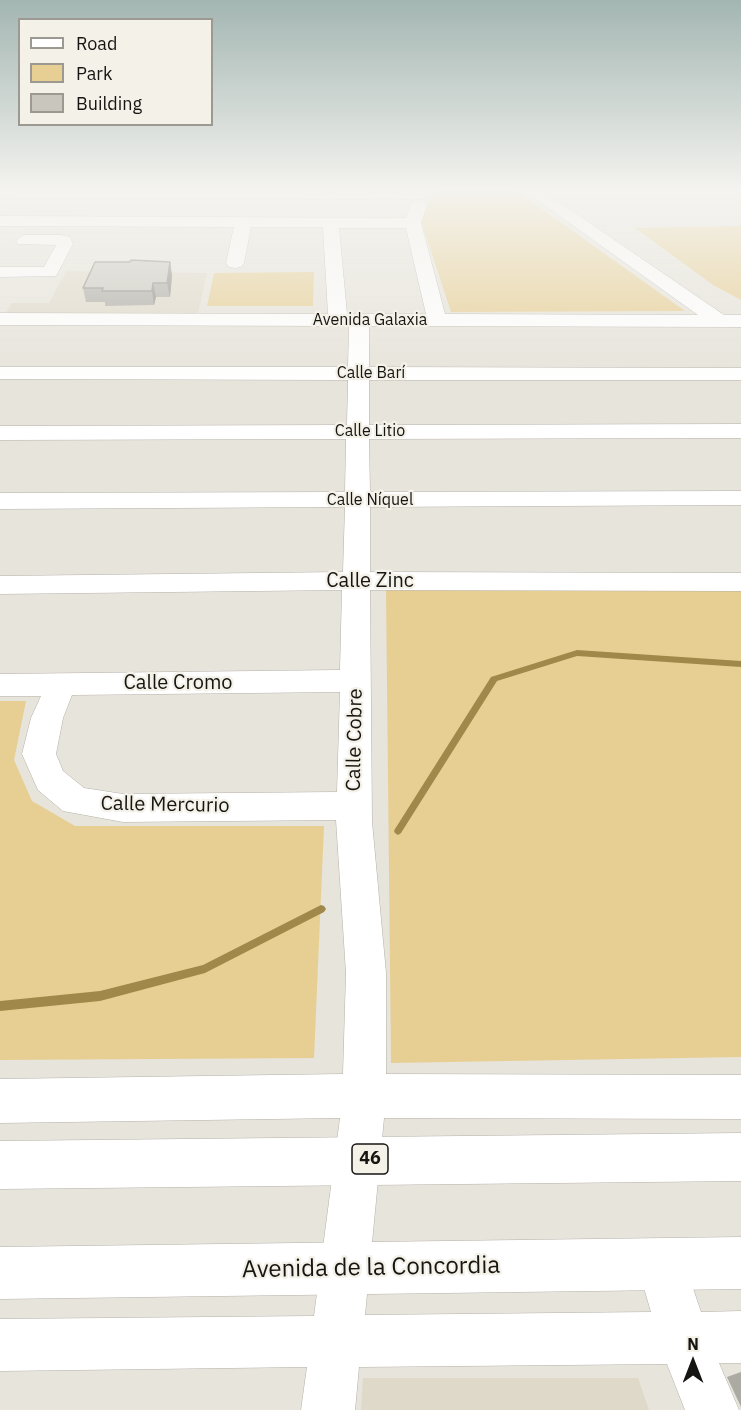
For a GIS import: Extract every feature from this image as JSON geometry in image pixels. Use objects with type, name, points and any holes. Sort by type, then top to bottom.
[{"type":"main road","name":"46","points":[[0,1165],[741,1157]]},
{"type":"main road","name":"Avenida de la Concordia","points":[[0,1273],[741,1263]]},
{"type":"street","points":[[0,272],[50,272],[59,255]]},
{"type":"street","points":[[235,263],[237,255]]},
{"type":"street","name":"Calle Cobre","points":[[328,1410],[358,1160],[363,1096],[366,973],[354,806],[359,372],[336,255]]},
{"type":"street","points":[[421,255],[437,320]]},
{"type":"street","points":[[624,255],[718,321],[741,333]]},
{"type":"street","points":[[654,255],[696,284]]},
{"type":"street","name":"Avenida Galaxia","points":[[0,319],[718,321],[738,312]]},
{"type":"street","name":"Calle Barí","points":[[0,373],[741,374]]},
{"type":"street","name":"Calle Litio","points":[[0,434],[741,431]]},
{"type":"street","name":"Calle Níquel","points":[[0,501],[741,498]]},
{"type":"street","name":"Calle Zinc","points":[[0,585],[357,581],[741,582]]},
{"type":"street","name":"Calle Cromo","points":[[0,686],[355,681]]},
{"type":"street","name":"Calle Mercurio","points":[[61,684],[47,718],[39,754],[50,780],[75,801],[123,808],[354,806]]},
{"type":"street","points":[[0,1101],[363,1096],[741,1096]]},
{"type":"street","points":[[662,1264],[683,1337],[712,1410]]},
{"type":"street","points":[[0,1345],[741,1337]]},
{"type":"shaded area","points":[[66,271],[207,273],[198,314],[5,314],[12,303],[49,303]]},
{"type":"shaded area","points":[[363,1378],[638,1378],[649,1410],[361,1410]]},
{"type":"green space","points":[[432,255],[606,255],[685,311],[451,312]]},
{"type":"green space","points":[[672,255],[741,255],[741,300],[713,285]]},
{"type":"green space","points":[[314,272],[313,306],[207,306],[214,273]]},
{"type":"green space","points":[[741,588],[741,1057],[391,1063],[386,590]]},
{"type":"green space","points":[[0,701],[26,701],[14,760],[32,801],[75,826],[324,826],[314,1058],[0,1060]]},
{"type":"building","points":[[131,260],[170,262],[167,283],[153,283],[152,291],[102,291],[103,288],[83,288],[95,262],[130,262]]},
{"type":"waterway","points":[[398,831],[494,679],[577,653],[741,664]]},
{"type":"waterway","points":[[0,1006],[100,996],[205,969],[321,909]]}]
